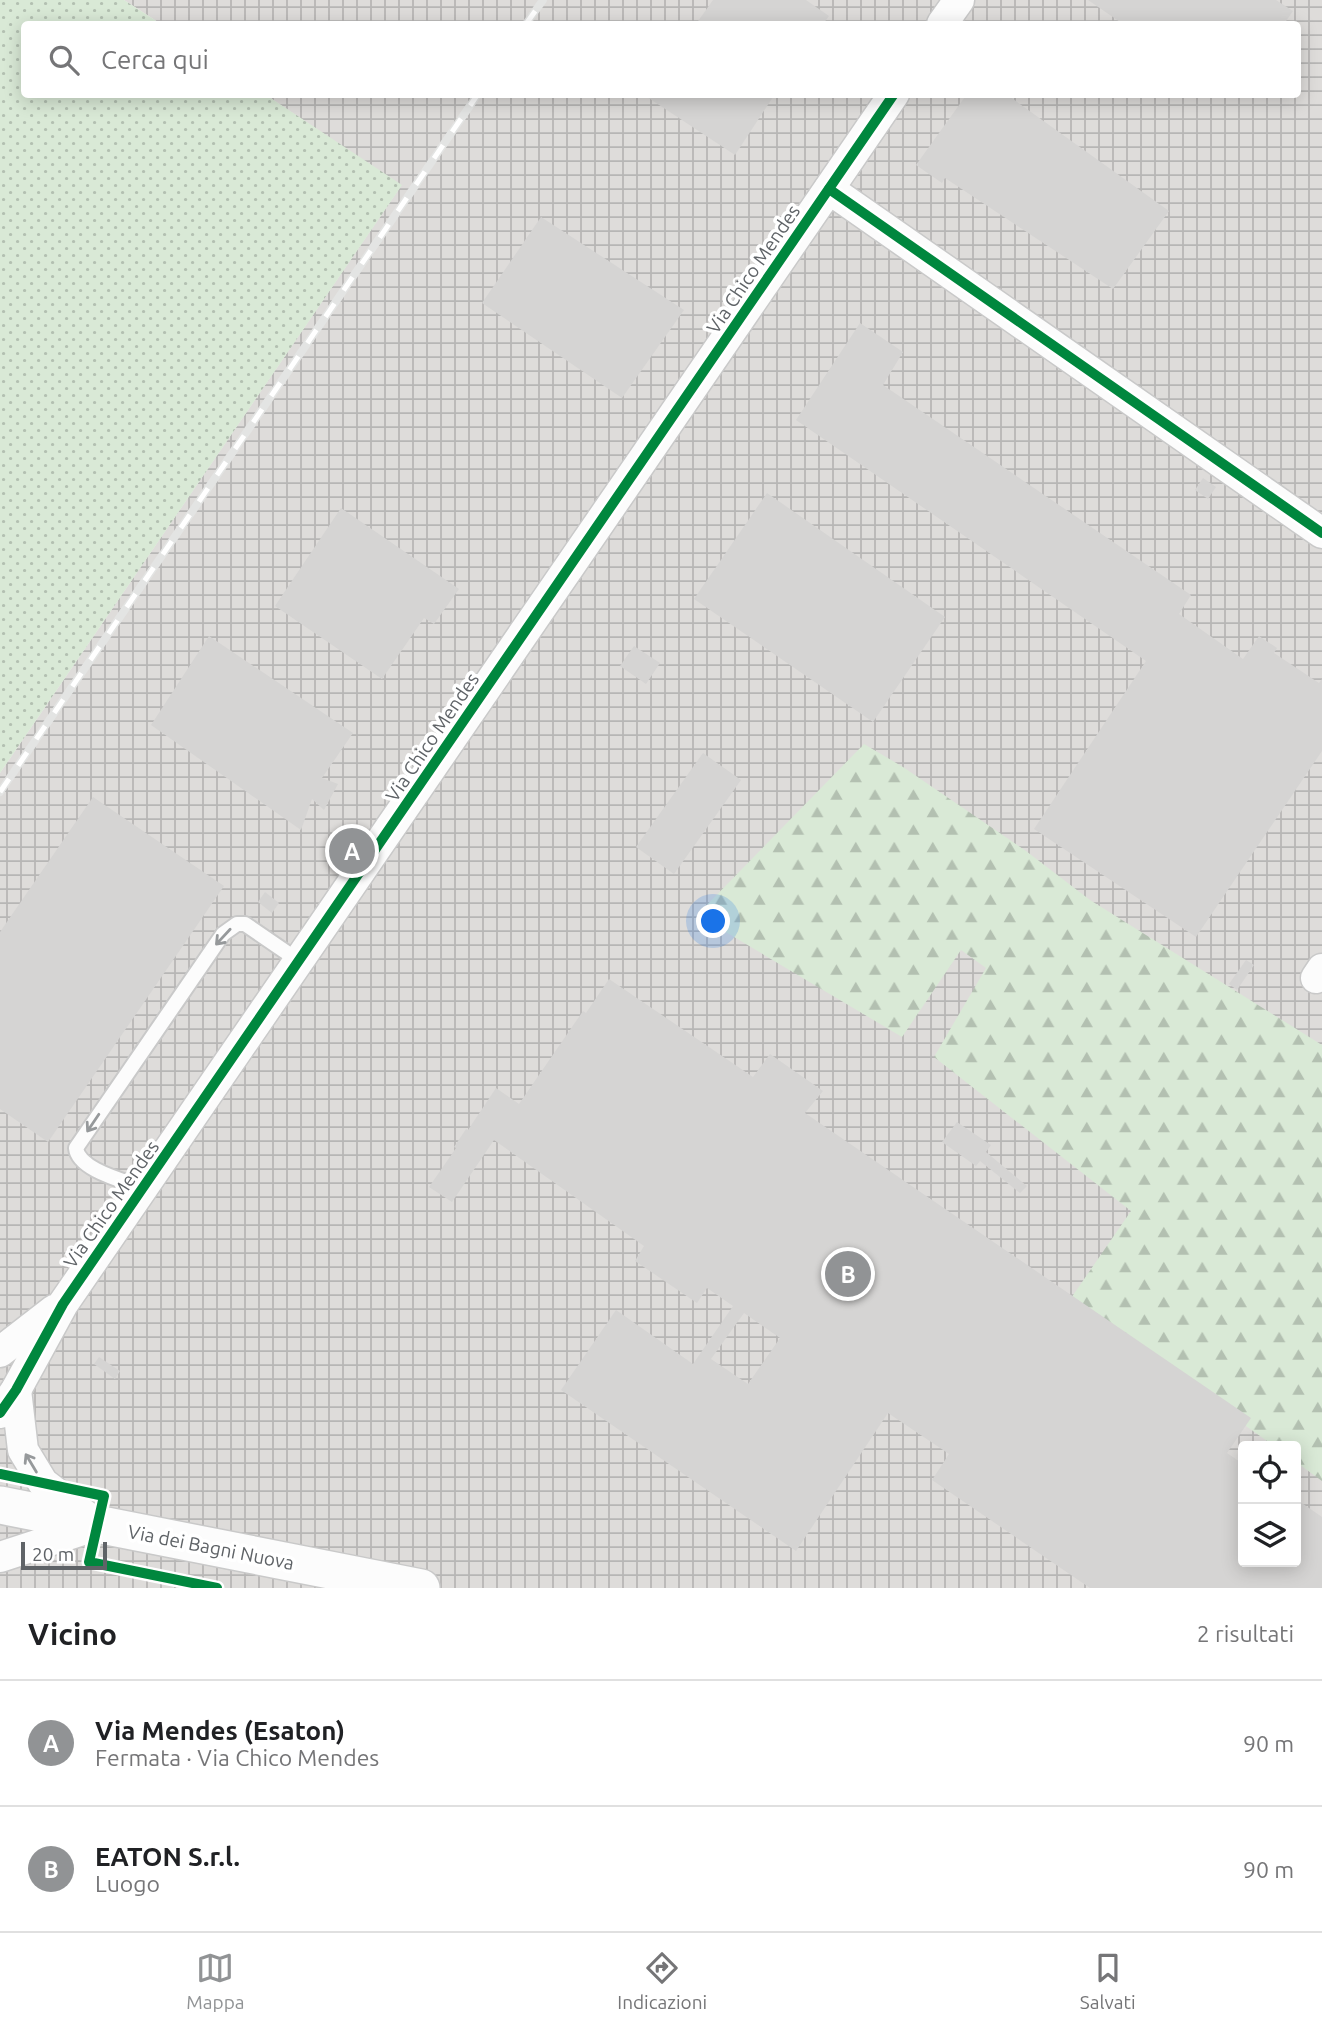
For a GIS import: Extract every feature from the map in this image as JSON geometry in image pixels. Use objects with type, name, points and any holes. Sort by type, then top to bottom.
[{"type":"street","points":[[944,21],[958,0]]},
{"type":"street","name":"Via Chico Mendes","points":[[98,1525],[43,1483],[23,1450],[8,1402],[63,1304],[891,98]]},
{"type":"street","points":[[829,189],[1322,533]]},
{"type":"street","name":"Via Chico Mendes","points":[[0,1352],[63,1304]]},
{"type":"street","name":"Via dei Bagni Nuova","points":[[0,1505],[422,1588]]},
{"type":"street","points":[[0,1557],[98,1525]]},
{"type":"lane","points":[[143,1188],[86,1165],[77,1156],[76,1148],[223,934],[237,924],[245,924],[299,961]]},
{"type":"shaded area","points":[[124,0],[1322,0],[1322,1588],[0,1588],[0,773],[401,186],[270,98],[1301,98],[1301,21],[156,21]]},
{"type":"green space","points":[[0,0],[124,0],[156,21],[21,21],[21,98],[271,98],[402,185],[0,773]]},
{"type":"green space","points":[[864,744],[903,767],[1026,851],[1090,900],[1322,1045],[1322,1481],[1301,1466],[1301,1441],[1267,1441],[1069,1301],[1131,1211],[934,1057],[986,968],[961,950],[902,1037],[697,915]]},
{"type":"building","points":[[713,0],[806,0],[829,16],[825,21],[698,21]]},
{"type":"building","points":[[1088,0],[1276,0],[1293,11],[1286,21],[1119,21]]},
{"type":"building","points":[[649,98],[772,98],[735,155]]},
{"type":"building","points":[[964,98],[1012,98],[1169,211],[1113,289],[945,178],[942,183],[916,165]]},
{"type":"building","points":[[541,217],[684,310],[622,398],[482,303]]},
{"type":"building","points":[[860,323],[903,352],[883,385],[1191,595],[1179,614],[1243,659],[1259,636],[1277,648],[1274,653],[1319,683],[1322,679],[1322,751],[1196,937],[1034,829],[1146,661],[796,420]]},
{"type":"building","points":[[1203,478],[1216,487],[1208,499],[1195,490]]},
{"type":"building","points":[[767,493],[945,617],[873,722],[694,599]]},
{"type":"building","points":[[341,508],[459,589],[434,624],[424,618],[382,679],[275,606]]},
{"type":"building","points":[[209,636],[353,733],[322,778],[338,784],[324,810],[312,799],[301,830],[151,725]]},
{"type":"building","points":[[634,646],[660,663],[646,684],[620,666]]},
{"type":"building","points":[[703,753],[741,780],[674,874],[636,847]]},
{"type":"building","points":[[93,797],[224,886],[48,1142],[0,1109],[0,932]]},
{"type":"building","points":[[265,892],[279,903],[272,913],[258,902]]},
{"type":"building","points":[[1246,960],[1254,965],[1237,990],[1229,984]]},
{"type":"building","points":[[609,979],[753,1077],[770,1054],[823,1091],[805,1113],[1251,1418],[1227,1453],[1238,1461],[1238,1567],[1301,1567],[1301,1502],[1322,1517],[1322,1588],[1090,1588],[932,1480],[949,1454],[888,1413],[796,1551],[561,1390],[616,1310],[693,1364],[733,1306],[707,1288],[697,1303],[635,1261],[644,1246],[494,1140],[452,1202],[429,1187],[496,1088],[519,1104],[583,1011],[586,1013]],"holes":[[[744,1313],[780,1338],[748,1384],[711,1359]]]},
{"type":"building","points":[[957,1122],[991,1145],[986,1152],[1027,1186],[1020,1193],[980,1161],[976,1166],[942,1142]]},
{"type":"building","points":[[99,1357],[120,1371],[115,1379],[94,1364]]},
{"type":"railway","points":[[528,21],[543,0]]},
{"type":"railway","points":[[0,792],[475,98]]},
{"type":"cycle path","points":[[0,1413],[16,1390],[63,1304],[891,98]]},
{"type":"cycle path","points":[[829,189],[1322,533]]},
{"type":"cycle path","points":[[0,1474],[104,1496],[89,1562],[217,1588]]},
{"type":"place","name":"Via Mendes (Esaton)","points":[[352,851]]},
{"type":"place","name":"EATON S.r.l.","points":[[848,1274]]}]
